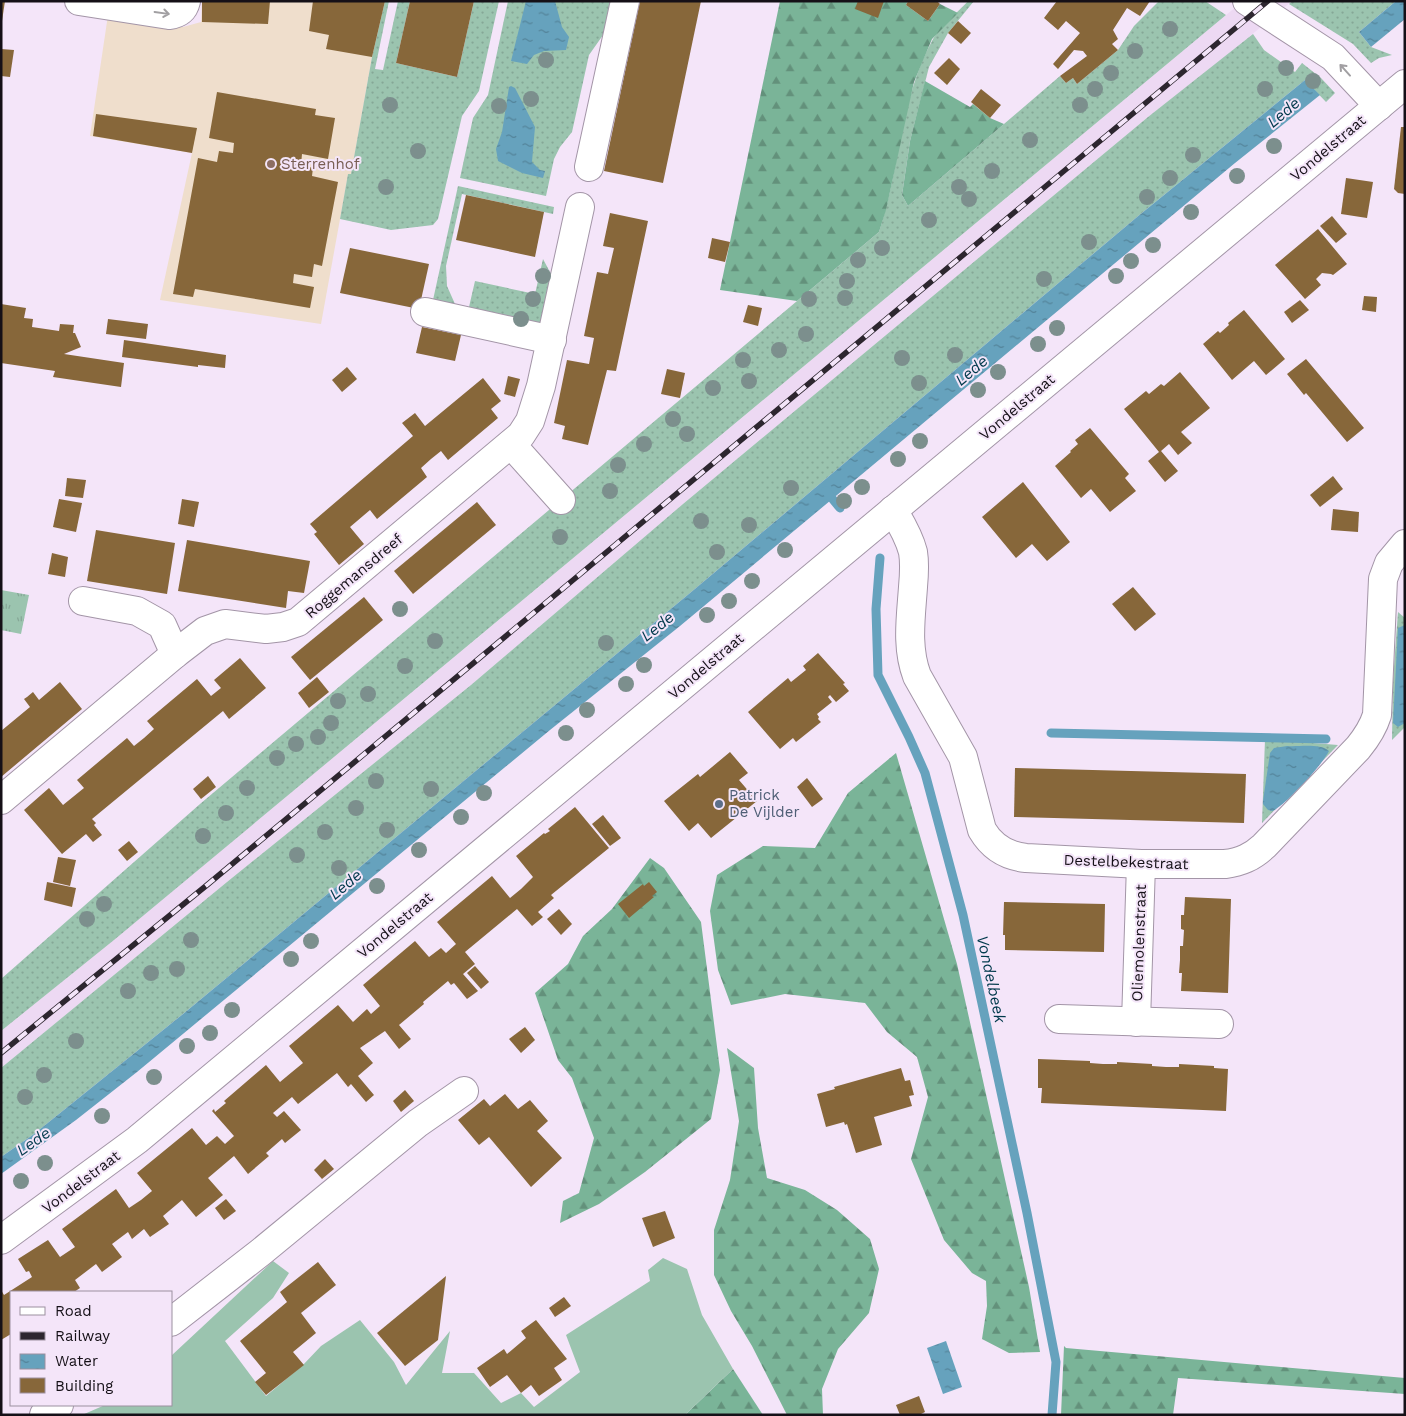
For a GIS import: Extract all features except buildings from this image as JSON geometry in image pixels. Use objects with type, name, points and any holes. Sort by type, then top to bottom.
[{"type":"street","points":[[79,1],[169,15],[183,9],[186,1]]},
{"type":"street","points":[[589,167],[625,1]]},
{"type":"street","points":[[1247,1],[1329,54],[1379,106]]},
{"type":"street","name":"Vondelstraat","points":[[1,1240],[137,1140],[1405,84]]},
{"type":"street","name":"Roggemansdreef","points":[[1,800],[205,631],[225,624],[266,629],[283,627],[298,622],[521,435],[530,421],[541,386],[580,207]]},
{"type":"street","points":[[424,312],[552,340]]},
{"type":"street","points":[[512,444],[561,500]]},
{"type":"street","name":"Destelbekestraat","points":[[893,510],[902,525],[913,553],[910,650],[912,664],[963,757],[982,830],[986,838],[1000,851],[1016,857],[1141,864],[1225,864],[1236,863],[1248,858],[1264,846],[1368,737],[1377,715],[1383,579],[1389,563],[1405,544]]},
{"type":"street","points":[[83,601],[137,611],[162,625],[175,654]]},
{"type":"street","name":"Oliemolenstraat","points":[[1136,1022],[1141,864]]},
{"type":"street","name":"Oliemolenstraat","points":[[1059,1019],[1219,1024]]},
{"type":"street","points":[[172,1321],[261,1252],[418,1123],[464,1091]]},
{"type":"street","points":[[44,1415],[58,1406]]},
{"type":"shaded area","name":"Sterrenhof","points":[[202,1],[385,1],[372,57],[351,175],[348,175],[321,324],[160,300],[192,153],[90,136],[108,15],[183,27],[201,22]]},
{"type":"shaded area","points":[[1243,1],[1292,1],[1220,61],[1148,117],[683,504],[471,685],[1,1068],[1,1031],[114,940]]},
{"type":"green space","points":[[385,1],[389,1],[375,69],[383,70],[398,1],[410,1],[396,63],[457,77],[474,1],[499,1],[479,91],[462,116],[438,219],[433,225],[391,230],[340,219],[348,174],[351,174],[372,57]]},
{"type":"green space","points":[[508,1],[614,1],[608,28],[589,55],[572,132],[560,147],[554,159],[546,196],[460,178],[473,118],[488,95]]},
{"type":"green space","points":[[780,1],[908,1],[906,5],[928,21],[940,4],[958,13],[932,39],[914,82],[886,210],[879,232],[797,301],[720,290]]},
{"type":"green space","points":[[968,1],[974,1],[948,33],[929,67],[910,141],[902,195],[908,206],[1060,76],[1066,83],[1073,78],[1077,84],[1118,50],[1134,26],[1159,1],[1205,1],[1226,15],[114,940],[1,1031],[1,979],[200,804],[879,232],[892,184],[907,110],[921,63],[935,36]]},
{"type":"green space","points":[[1292,1],[1396,1],[1359,32],[1371,47],[1392,55],[1379,58],[1371,63],[1353,44],[1289,4]]},
{"type":"green space","points":[[1253,34],[1264,50],[1295,72],[1302,63],[1321,78],[1335,93],[1326,102],[1305,80],[1137,217],[696,588],[183,1014],[34,1134],[1,1157],[1,1068],[471,685],[683,504],[1148,117]]},
{"type":"green space","points":[[925,81],[970,107],[973,104],[990,118],[1004,124],[908,206],[902,195],[910,141]]},
{"type":"green space","points":[[458,186],[554,207],[553,214],[462,194],[446,266],[447,286],[455,304],[433,300]]},
{"type":"green space","points":[[543,259],[551,274],[540,328],[508,321],[509,316],[469,307],[475,281],[535,294]]},
{"type":"green space","points":[[1,590],[29,595],[21,634],[1,630]]},
{"type":"green space","points":[[1398,612],[1405,618],[1405,727],[1392,740],[1393,680]]},
{"type":"green space","points":[[1265,739],[1338,745],[1262,823]]},
{"type":"green space","points":[[896,753],[957,964],[1029,1287],[1040,1352],[1009,1353],[982,1339],[987,1306],[986,1281],[972,1273],[944,1240],[911,1159],[928,1097],[917,1057],[887,1032],[865,1003],[785,994],[731,1005],[718,970],[710,911],[717,875],[763,846],[815,848],[848,793]]},
{"type":"green space","points":[[650,858],[664,868],[701,922],[720,1070],[711,1119],[645,1172],[599,1204],[560,1223],[563,1201],[579,1193],[594,1138],[572,1078],[558,1060],[535,993],[568,964],[583,936],[612,909]]},
{"type":"green space","points":[[727,1048],[754,1068],[758,1128],[767,1178],[805,1190],[837,1210],[870,1239],[879,1269],[869,1313],[838,1349],[822,1389],[823,1415],[787,1415],[752,1346],[731,1311],[714,1275],[714,1230],[730,1180],[739,1121]]},
{"type":"green space","points":[[663,1258],[687,1269],[702,1315],[733,1369],[685,1415],[82,1415],[103,1406],[172,1406],[172,1355],[273,1261],[289,1273],[273,1298],[225,1341],[266,1396],[303,1365],[321,1346],[360,1320],[394,1362],[406,1385],[450,1331],[442,1373],[474,1373],[501,1403],[521,1393],[534,1407],[580,1372],[566,1335],[650,1281],[648,1270]]},
{"type":"green space","points":[[1064,1346],[1066,1348],[1405,1378],[1405,1394],[1178,1378],[1173,1415],[1061,1415]]},
{"type":"green space","points":[[733,1369],[763,1415],[685,1415]]},
{"type":"water","points":[[526,1],[555,1],[562,27],[569,37],[566,50],[544,51],[534,55],[527,64],[511,61]]},
{"type":"water","points":[[1396,1],[1405,1],[1405,19],[1371,47],[1359,32]]},
{"type":"water","name":"Lede","points":[[1305,80],[1320,95],[1235,163],[680,626],[550,730],[137,1072],[76,1120],[1,1174],[1,1157],[34,1134],[183,1014],[696,588],[1137,217]]},
{"type":"water","points":[[509,87],[515,88],[535,127],[532,162],[540,170],[545,171],[543,178],[522,173],[498,161],[496,149],[502,132]]},
{"type":"water","points":[[1405,625],[1405,723],[1398,727],[1393,723],[1398,628]]},
{"type":"water","points":[[1315,746],[1329,751],[1320,765],[1297,791],[1282,805],[1271,811],[1263,804],[1270,753],[1274,748]]},
{"type":"water","points":[[946,1341],[962,1387],[943,1394],[927,1348]]},
{"type":"waterway","name":"Vondelbeek","points":[[826,491],[840,508]]},
{"type":"waterway","name":"Vondelbeek","points":[[880,558],[876,609],[878,675],[925,773],[963,915],[1027,1213],[1056,1362],[1052,1415]]},
{"type":"waterway","points":[[1051,733],[1326,739]]},
{"type":"railway","points":[[1,1053],[207,885],[1268,1]]},
{"type":"place","name":"Sterrenhof","points":[[271,164]]},
{"type":"place","name":"Patrick De Vijlder","points":[[719,804]]}]
